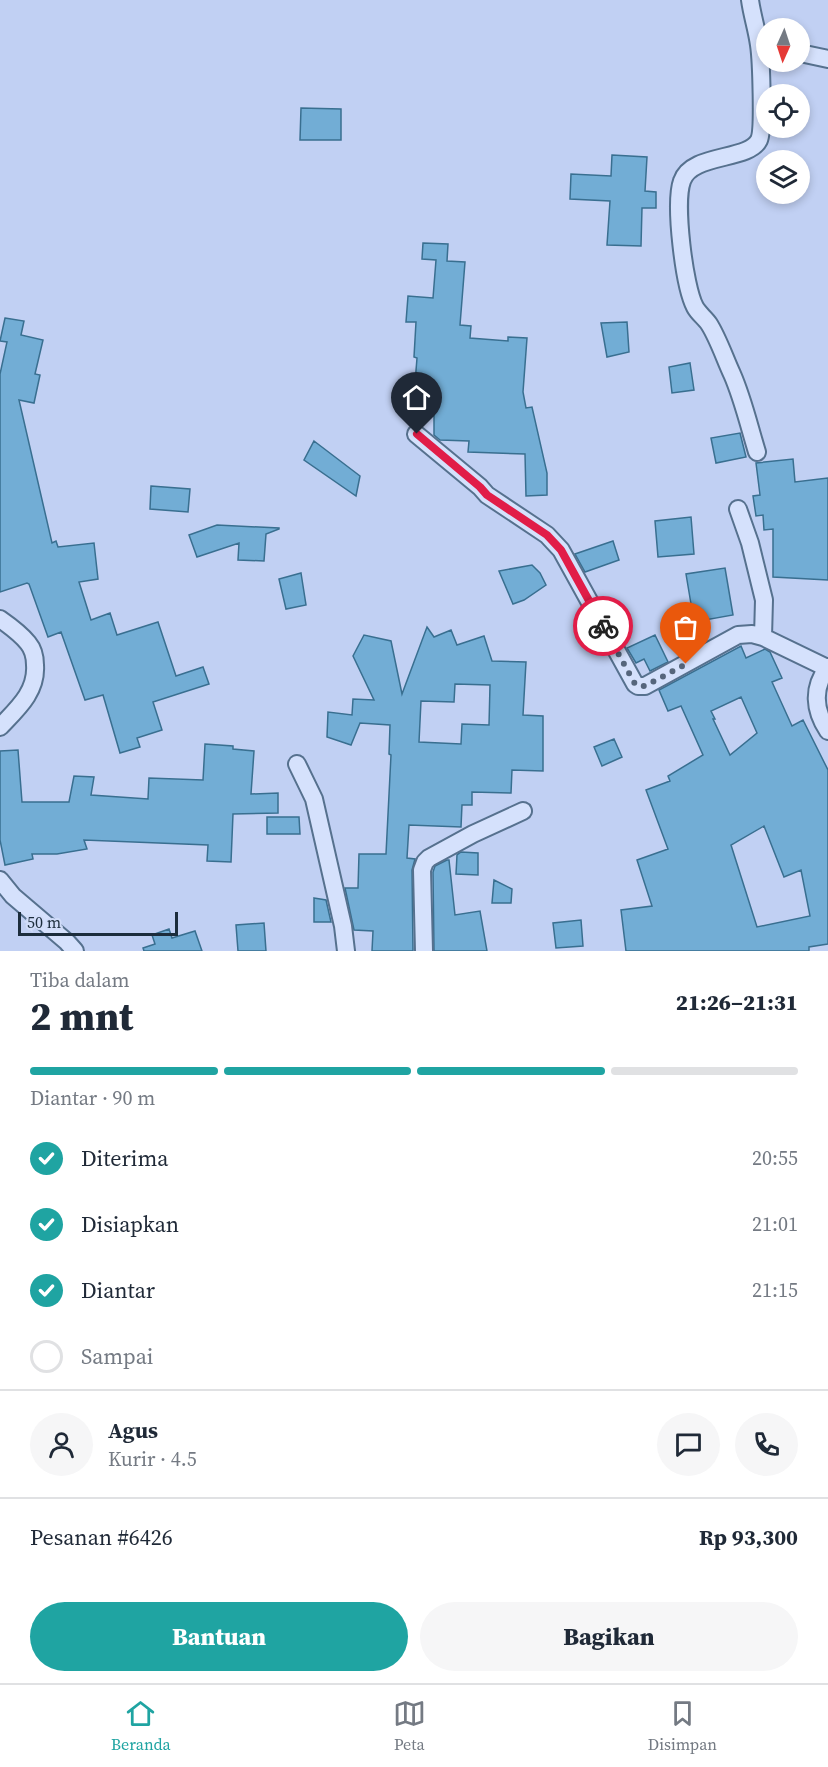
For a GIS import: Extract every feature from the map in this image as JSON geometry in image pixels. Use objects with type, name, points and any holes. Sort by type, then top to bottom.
[{"type":"street","points":[[750,0],[756,21]]},
{"type":"street","points":[[810,55],[828,59]]},
{"type":"street","points":[[757,452],[732,375],[709,324],[695,307],[687,279],[679,208],[681,183],[684,175],[692,168],[753,147],[759,140],[762,72]]},
{"type":"street","points":[[417,434],[487,495],[547,535],[561,550],[635,684],[645,686],[738,634],[752,634],[828,668],[817,687],[818,709],[828,731]]},
{"type":"street","points":[[738,509],[750,543],[764,600],[763,637]]},
{"type":"street","points":[[0,619],[30,645],[36,669],[34,684],[24,701],[0,727]]},
{"type":"street","points":[[297,764],[314,799],[343,926],[346,951]]},
{"type":"street","points":[[424,951],[422,870],[425,862],[473,834],[524,811]]},
{"type":"street","points":[[0,880],[14,896],[75,951]]},
{"type":"building","points":[[301,108],[341,109],[341,140],[300,140]]},
{"type":"building","points":[[612,155],[647,157],[645,191],[656,192],[656,208],[642,208],[641,246],[607,245],[610,201],[570,199],[571,174],[611,176]]},
{"type":"building","points":[[423,243],[448,244],[447,261],[465,262],[460,325],[471,326],[470,338],[508,341],[508,337],[527,338],[523,392],[526,408],[532,407],[547,473],[547,495],[526,496],[525,454],[468,452],[469,441],[440,440],[434,435],[434,416],[419,415],[421,384],[415,383],[417,358],[414,357],[416,322],[406,322],[408,296],[433,298],[436,260],[422,259]]},
{"type":"building","points":[[5,318],[24,321],[21,335],[43,340],[35,374],[40,375],[34,403],[19,400],[52,543],[56,541],[58,547],[94,543],[98,579],[79,582],[91,620],[110,613],[117,635],[158,622],[176,676],[203,667],[209,684],[153,702],[162,730],[137,738],[140,747],[120,753],[103,695],[85,700],[61,632],[48,637],[29,584],[0,592],[0,374],[7,342],[0,341]]},
{"type":"building","points":[[627,322],[629,352],[607,357],[601,323]]},
{"type":"building","points":[[690,363],[694,390],[672,393],[669,367]]},
{"type":"building","points":[[740,433],[746,457],[716,463],[711,438]]},
{"type":"building","points":[[314,441],[360,476],[356,496],[304,460]]},
{"type":"building","points":[[793,459],[795,482],[828,478],[828,580],[773,577],[773,529],[764,530],[763,515],[756,516],[753,496],[760,495],[756,463]]},
{"type":"building","points":[[151,486],[190,489],[188,512],[150,509]]},
{"type":"building","points":[[691,517],[694,554],[658,557],[655,521]]},
{"type":"building","points":[[217,525],[279,529],[266,534],[264,561],[238,560],[239,543],[197,557],[189,535]]},
{"type":"building","points":[[613,541],[619,560],[585,572],[575,554]]},
{"type":"building","points":[[532,565],[540,573],[546,585],[524,600],[513,604],[499,571]]},
{"type":"building","points":[[725,568],[733,615],[694,622],[686,574]]},
{"type":"building","points":[[301,573],[306,605],[286,609],[279,579]]},
{"type":"building","points":[[427,627],[434,637],[451,630],[457,645],[484,636],[492,661],[526,662],[523,715],[543,716],[543,771],[512,770],[511,793],[472,792],[472,805],[462,805],[461,827],[409,825],[407,858],[415,859],[412,870],[413,951],[372,951],[373,931],[354,930],[345,888],[358,888],[359,854],[386,854],[391,755],[389,754],[390,725],[360,723],[351,745],[327,737],[328,712],[352,715],[353,699],[374,700],[353,656],[364,635],[391,641],[402,694]],"holes":[[[455,684],[490,685],[489,725],[462,724],[461,744],[419,742],[421,701],[454,702]]]},
{"type":"building","points":[[655,635],[668,662],[650,671],[644,659],[636,663],[627,648]]},
{"type":"building","points":[[741,646],[746,658],[765,649],[770,652],[782,678],[772,682],[792,726],[803,720],[828,770],[828,944],[809,947],[809,951],[626,951],[621,910],[652,906],[637,860],[668,849],[646,790],[670,781],[668,776],[703,755],[681,706],[668,711],[659,690]],"holes":[[[741,697],[757,733],[730,755],[711,711]],[[764,826],[784,877],[801,870],[810,916],[757,927],[731,845]]]},
{"type":"building","points":[[614,739],[622,757],[602,766],[594,747]]},
{"type":"building","points":[[205,744],[233,746],[233,749],[254,751],[251,794],[278,793],[278,813],[233,814],[231,862],[207,861],[208,845],[84,840],[87,849],[57,854],[32,854],[33,859],[5,865],[0,840],[0,751],[18,750],[22,802],[69,802],[74,776],[94,777],[91,795],[148,799],[149,778],[203,780]]},
{"type":"building","points":[[267,817],[299,817],[300,834],[267,834]]},
{"type":"building","points":[[461,852],[478,853],[478,875],[456,874],[457,855]]},
{"type":"building","points":[[449,860],[455,915],[480,911],[487,951],[434,951],[433,872],[435,866]]},
{"type":"building","points":[[494,880],[512,889],[511,903],[492,903]]},
{"type":"building","points":[[314,898],[326,900],[331,922],[314,922]]},
{"type":"building","points":[[581,920],[583,946],[556,948],[553,923]]},
{"type":"building","points":[[264,923],[266,951],[238,951],[236,925]]},
{"type":"building","points":[[169,929],[172,938],[195,931],[202,951],[144,951],[143,948],[155,944],[152,935]]},
{"type":"way so far","points":[[603,626],[638,686],[645,686],[686,664]]},
{"type":"route","points":[[417,434],[487,495],[554,542],[561,550],[603,626]]}]
